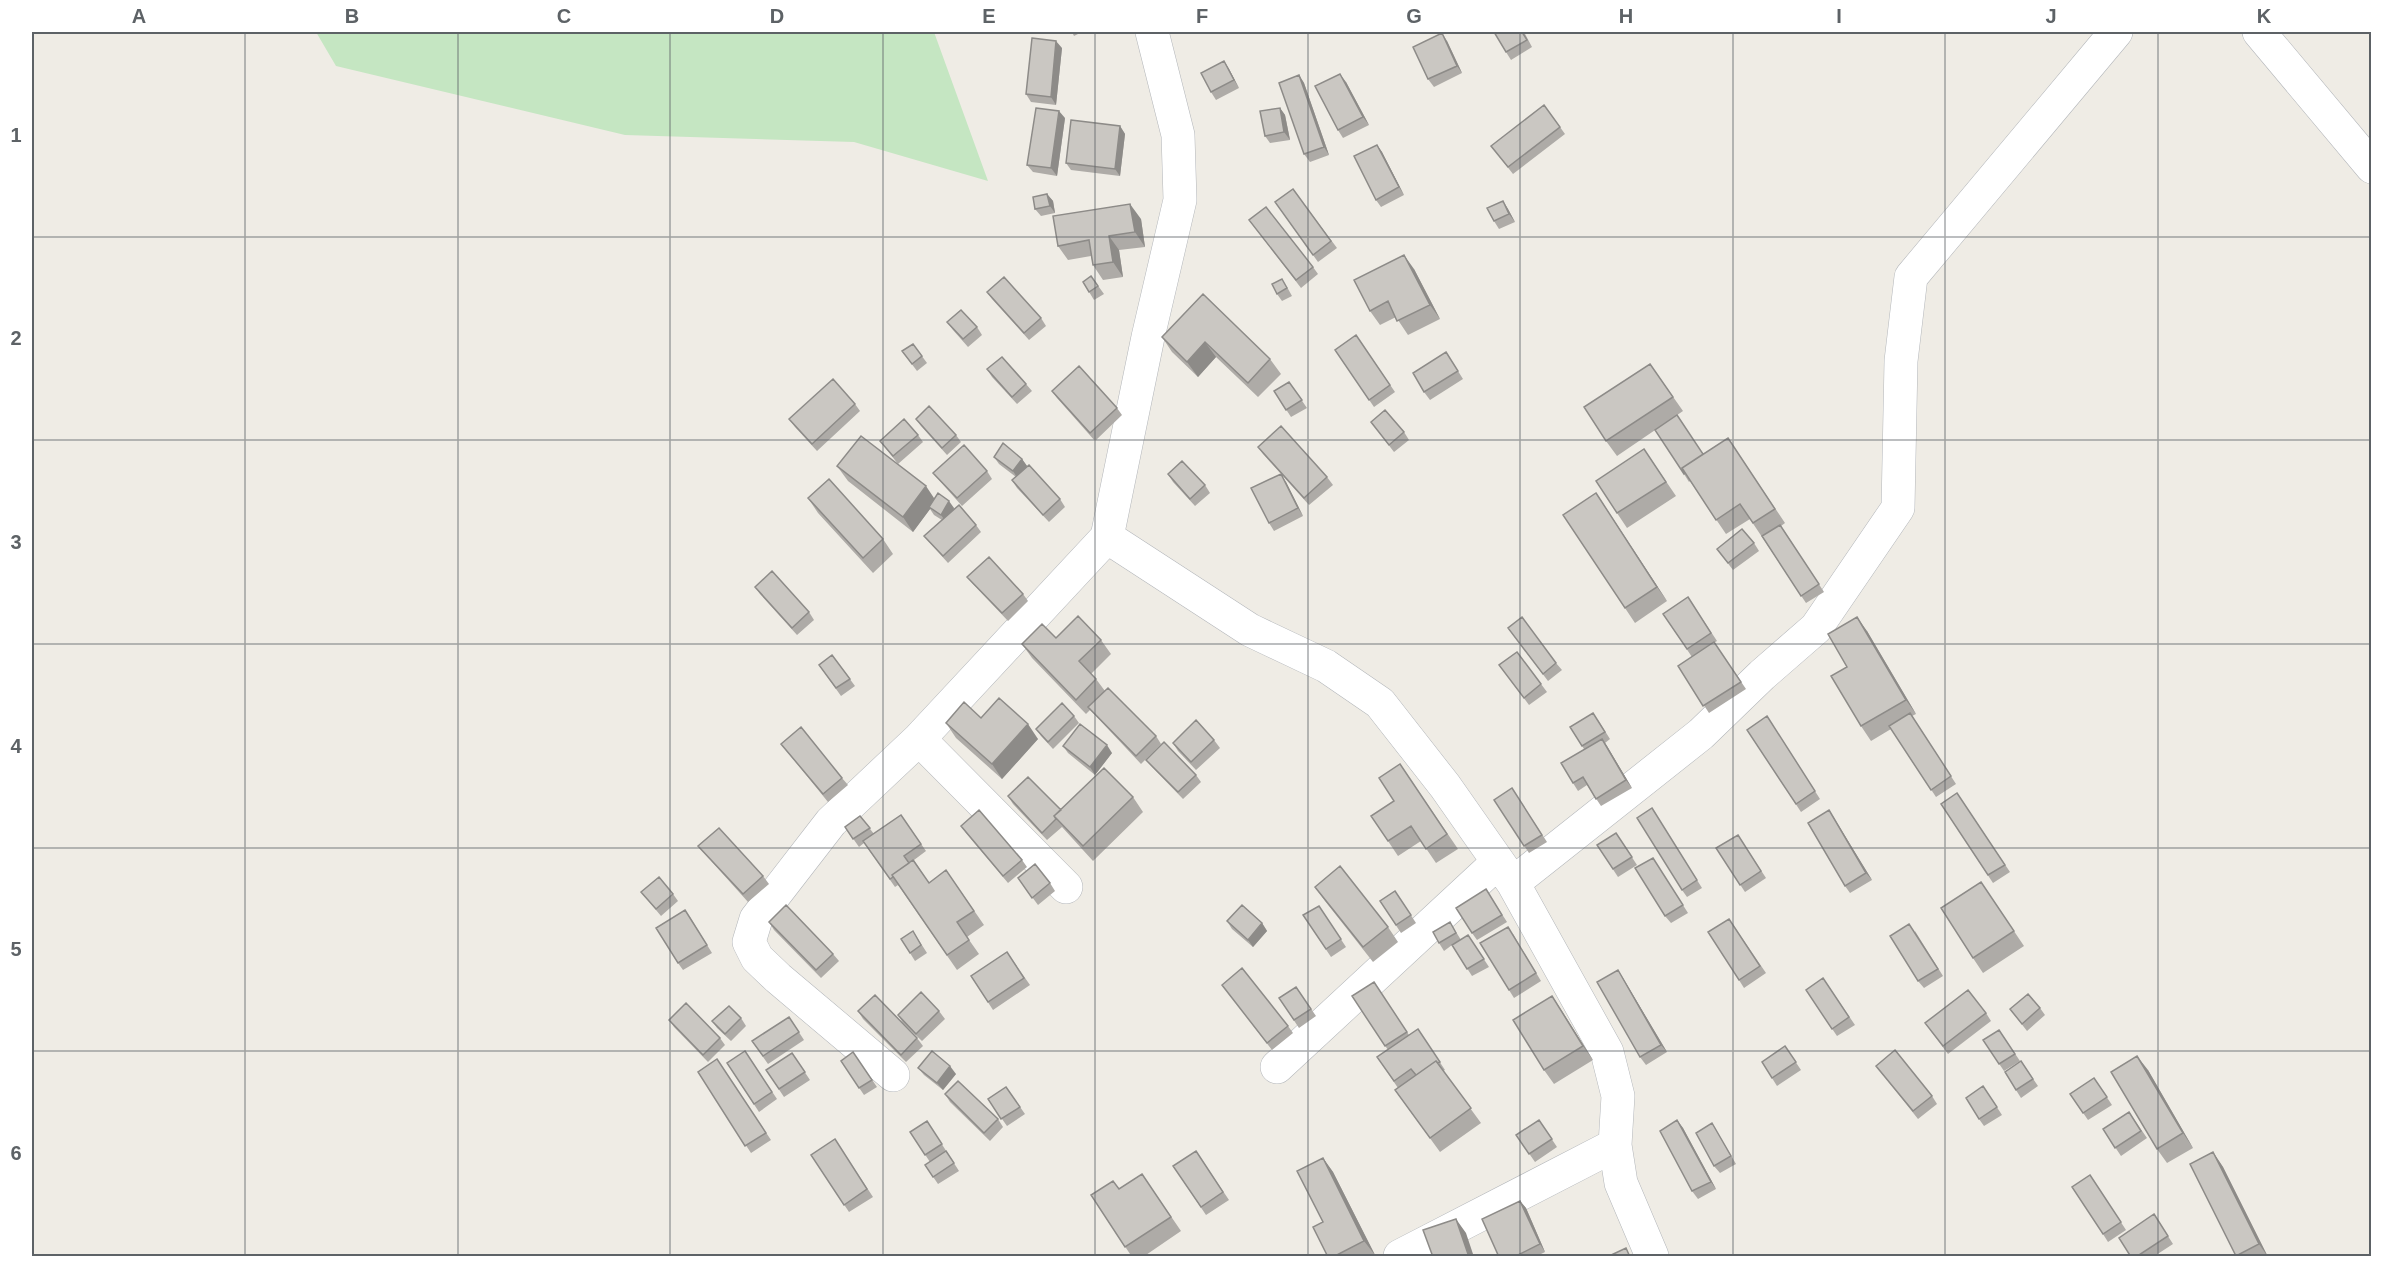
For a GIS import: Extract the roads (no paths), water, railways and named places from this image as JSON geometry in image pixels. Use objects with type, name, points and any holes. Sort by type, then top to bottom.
[{"type":"street","points":[[893,1075],[778,978],[758,958],[749,942],[756,919],[831,822],[919,740],[1107,537],[1148,337],[1180,200],[1178,135],[1152,32]]},
{"type":"street","points":[[1277,1067],[1505,873],[1701,734],[1761,675],[1816,628],[1898,508],[1901,362],[1911,277],[2115,32]]},
{"type":"street","points":[[2259,32],[2372,167]]},
{"type":"street","points":[[1107,537],[1250,630],[1326,666],[1380,703],[1445,786],[1505,873],[1607,1052],[1618,1096],[1615,1146],[1621,1184],[1652,1257]]},
{"type":"street","points":[[919,740],[1066,887]]},
{"type":"street","points":[[1400,1257],[1615,1146]]}]
